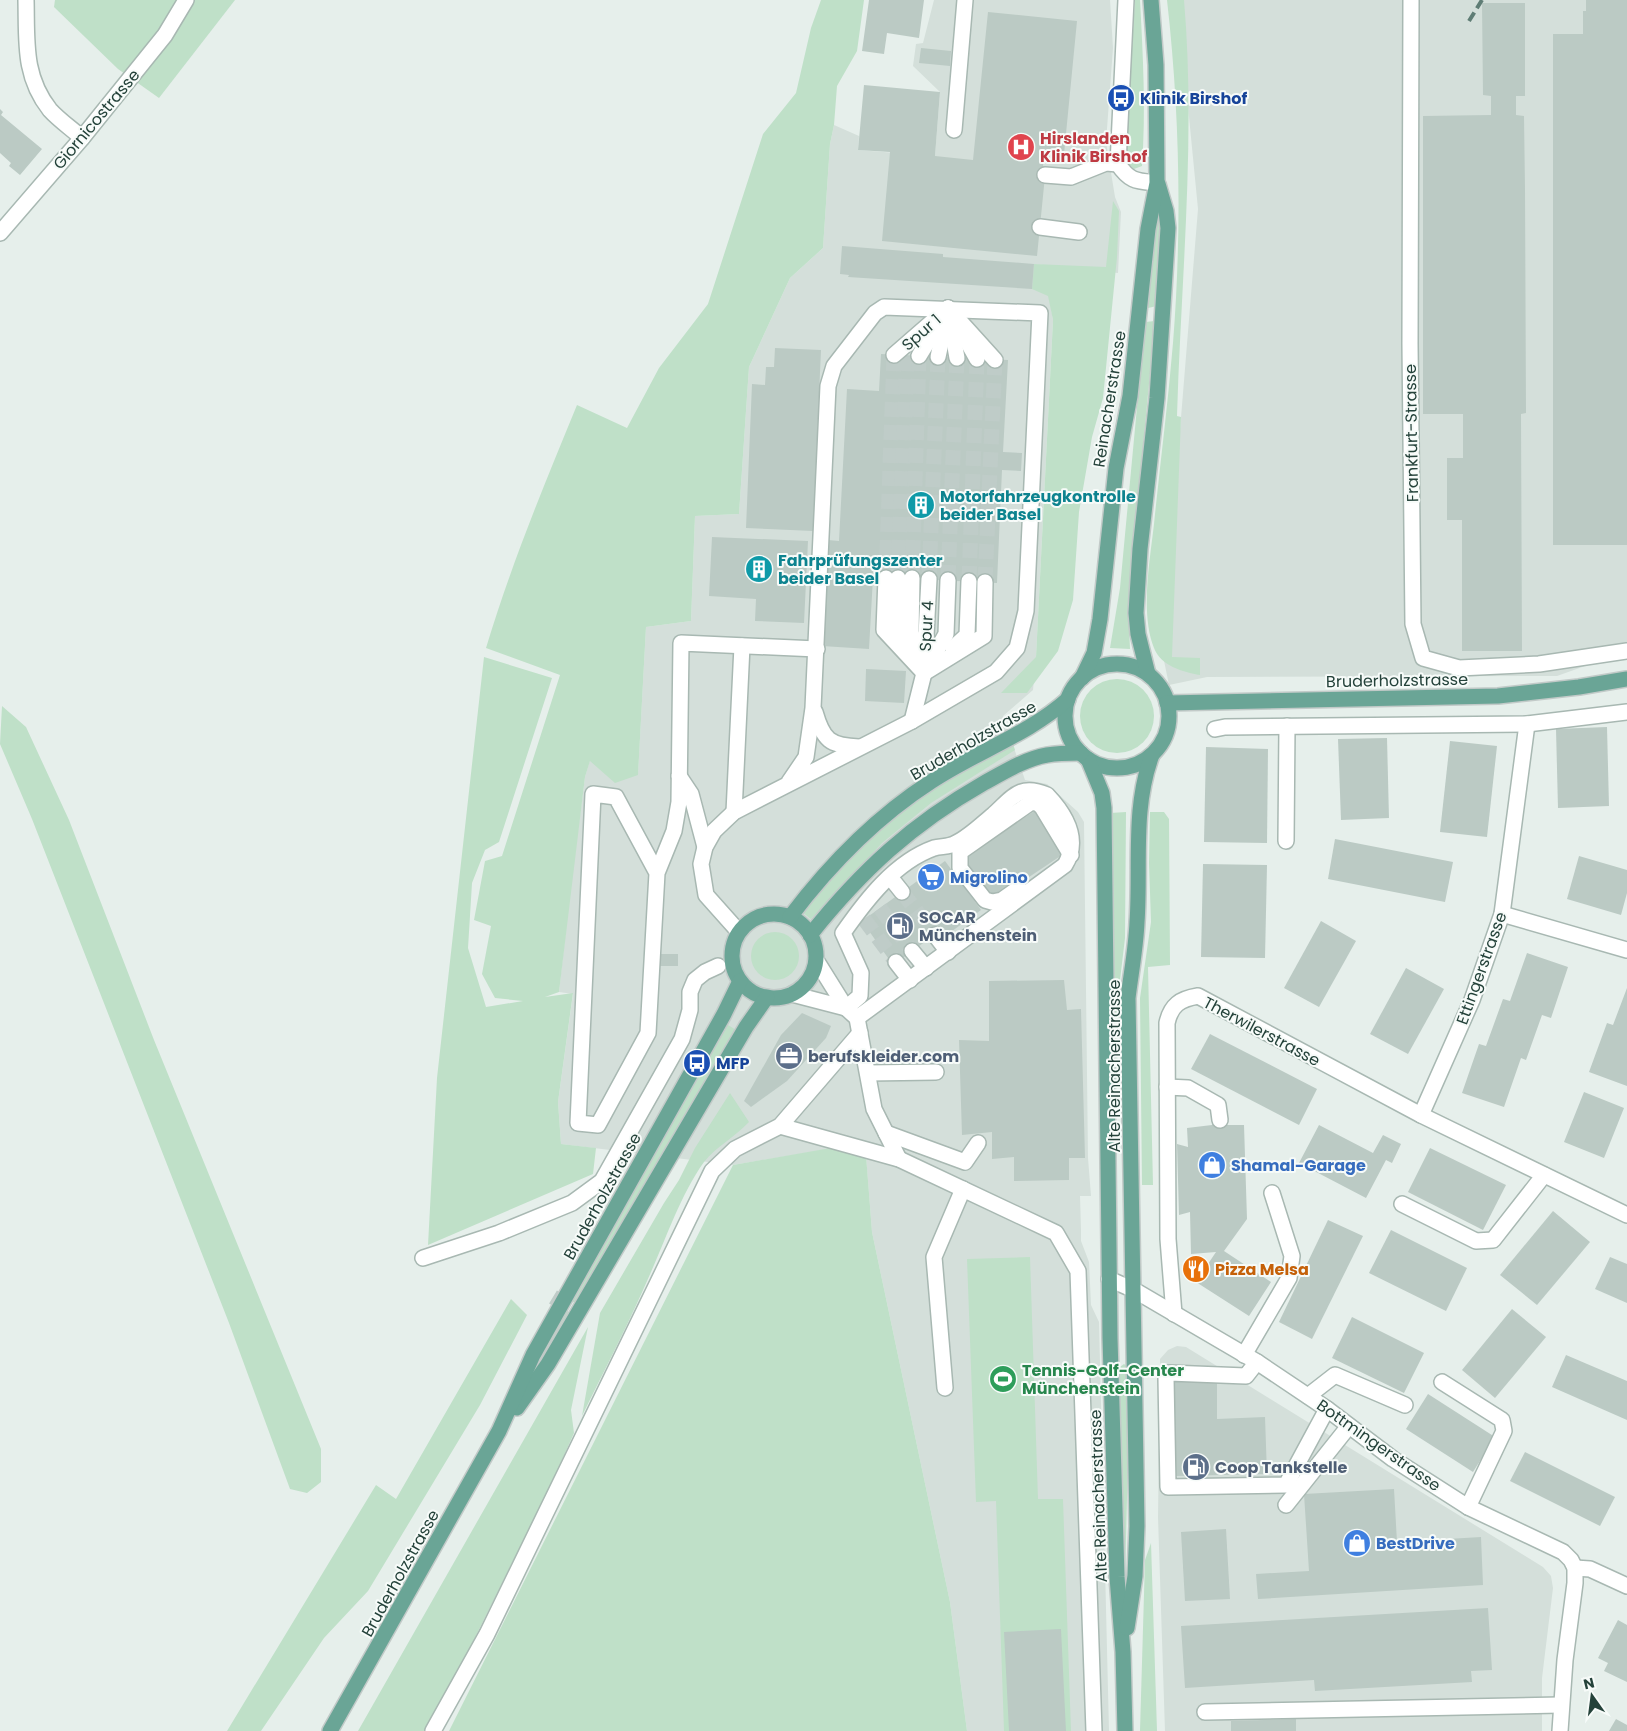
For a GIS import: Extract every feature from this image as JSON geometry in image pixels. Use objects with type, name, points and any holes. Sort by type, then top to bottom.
[{"type":"main road","name":"Reinacherstrasse","points":[[1082,678],[1094,653],[1100,619],[1116,468],[1130,396],[1148,229],[1157,182],[1156,65],[1151,0]]},
{"type":"main road","name":"Reinacherstrasse","points":[[1148,674],[1138,634],[1136,613],[1140,549],[1156,398],[1168,228],[1166,211],[1157,182]]},
{"type":"main road","points":[[1111,664],[1132,666],[1148,674],[1161,688],[1167,703],[1168,722],[1163,741],[1152,755],[1134,765],[1122,767],[1098,764],[1085,756],[1069,735],[1066,711],[1068,699],[1082,678],[1093,670],[1111,664]]},
{"type":"main road","name":"Bruderholzstrasse","points":[[1167,703],[1498,696],[1579,687],[1627,679]]},
{"type":"main road","name":"Bruderholzstrasse","points":[[790,917],[845,851],[884,816],[932,780],[1050,715],[1068,699]]},
{"type":"main road","points":[[810,936],[843,894],[870,866],[902,838],[949,803],[1036,758],[1061,753],[1085,756]]},
{"type":"main road","name":"Alte Reinacherstrasse","points":[[1123,1652],[1135,1576],[1137,1526],[1128,998],[1138,922],[1140,806],[1145,774],[1152,755]]},
{"type":"main road","name":"Alte Reinacherstrasse","points":[[1085,756],[1102,793],[1104,808],[1109,1279],[1117,1578],[1123,1652],[1125,1731]]},
{"type":"main road","points":[[776,914],[790,917],[802,925],[815,947],[816,960],[812,974],[804,986],[792,994],[780,998],[757,995],[740,981],[734,970],[732,957],[734,944],[739,932],[749,922],[762,916],[776,914]]},
{"type":"main road","name":"Bruderholzstrasse","points":[[330,1731],[500,1431],[533,1355],[724,1014],[740,981]]},
{"type":"main road","name":"Bruderholzstrasse","points":[[500,1431],[548,1364],[746,1026],[767,997]]},
{"type":"street","name":"Giornicostrasse","points":[[0,233],[82,138],[165,35],[186,0]]},
{"type":"street","points":[[954,130],[965,0]]},
{"type":"street","points":[[1126,0],[1118,164],[1126,176],[1138,181],[1157,182]]},
{"type":"street","name":"Frankfurt-Strasse","points":[[1411,0],[1410,344],[1413,624],[1423,658],[1459,668],[1539,664],[1627,650]]},
{"type":"street","points":[[28,2],[27,57],[34,86],[51,111],[82,138]]},
{"type":"street","points":[[1045,175],[1071,177],[1106,163],[1118,164]]},
{"type":"street","points":[[1040,227],[1079,232]]},
{"type":"street","points":[[739,932],[706,895],[701,864],[705,847],[714,831],[734,812],[789,782],[912,721],[996,672],[1017,648],[1026,611],[1040,313],[884,307],[875,313],[834,366],[828,386],[813,708],[806,757],[789,782]]},
{"type":"street","points":[[907,355],[948,308]]},
{"type":"street","points":[[938,357],[948,308]]},
{"type":"street","points":[[948,308],[957,358]]},
{"type":"street","points":[[948,308],[977,359]]},
{"type":"street","points":[[948,308],[995,360]]},
{"type":"street","points":[[898,578],[897,632],[924,673]]},
{"type":"street","name":"Spur 4","points":[[924,673],[929,579]]},
{"type":"street","points":[[912,721],[924,673],[946,634],[948,580]]},
{"type":"street","points":[[924,673],[968,636],[969,581]]},
{"type":"street","points":[[924,673],[984,636],[985,582]]},
{"type":"street","points":[[657,873],[616,797],[593,794],[578,1123],[598,1125],[648,1033],[657,873],[674,831],[679,802],[681,643],[817,649]]},
{"type":"street","points":[[734,812],[742,646]]},
{"type":"street","points":[[813,708],[820,730],[828,740],[841,746],[860,747]]},
{"type":"street","points":[[1215,729],[1287,726],[1527,724],[1627,712]]},
{"type":"street","name":"Ettingerstrasse","points":[[1421,1116],[1472,1000],[1502,914],[1527,724]]},
{"type":"street","points":[[1286,841],[1287,726]]},
{"type":"street","points":[[679,776],[691,794],[705,847]]},
{"type":"street","points":[[792,994],[852,1013],[910,980],[1055,875],[1071,855],[1071,829],[1048,795],[1027,790],[1007,799],[994,814],[956,844],[934,848],[912,859],[890,876],[876,902],[843,933],[861,973],[860,996],[852,1013]]},
{"type":"street","points":[[1055,875],[1046,872],[1040,874],[1002,900],[992,902],[985,900],[960,868],[960,852],[1030,803],[1036,802],[1042,807],[1071,855]]},
{"type":"street","points":[[890,876],[902,892]]},
{"type":"street","points":[[1502,914],[1627,950]]},
{"type":"street","points":[[935,935],[948,952]]},
{"type":"street","points":[[912,951],[926,968]]},
{"type":"street","points":[[816,960],[852,1013],[860,1033],[874,1109],[899,1158]]},
{"type":"street","points":[[896,962],[910,980]]},
{"type":"street","points":[[423,1258],[499,1233],[572,1203],[602,1181],[682,1039],[690,1010],[690,992],[695,980],[704,972],[718,966]]},
{"type":"street","name":"Therwilerstrasse","points":[[1174,1314],[1168,1238],[1167,1023],[1170,1011],[1176,1004],[1186,998],[1198,996],[1421,1116],[1627,1215]]},
{"type":"street","points":[[433,1731],[487,1634],[712,1171],[735,1148],[780,1126],[860,1033]]},
{"type":"street","points":[[868,1073],[936,1072]]},
{"type":"street","points":[[1167,1087],[1188,1088],[1218,1105],[1220,1120]]},
{"type":"street","points":[[780,1126],[899,1158],[1056,1233],[1078,1271],[1094,1731]]},
{"type":"street","points":[[886,1133],[965,1162],[978,1142]]},
{"type":"street","points":[[1402,1204],[1476,1241],[1493,1240],[1544,1175]]},
{"type":"street","points":[[945,1388],[934,1257],[963,1189]]},
{"type":"street","points":[[1272,1193],[1292,1256],[1289,1278],[1250,1358],[1246,1376],[1169,1374],[1166,1378],[1168,1487],[1286,1485],[1327,1409]]},
{"type":"street","points":[[1109,1279],[1134,1290]]},
{"type":"street","name":"Bottmingerstrasse","points":[[1134,1290],[1250,1358],[1327,1409],[1393,1459],[1468,1507],[1563,1552],[1571,1560],[1575,1568]]},
{"type":"street","points":[[1308,1396],[1335,1375],[1405,1405]]},
{"type":"street","points":[[1442,1382],[1502,1420],[1504,1431],[1468,1507]]},
{"type":"street","points":[[1286,1505],[1349,1426]]},
{"type":"street","points":[[1560,1731],[1560,1705],[1576,1583],[1575,1568],[1590,1569],[1627,1586]]},
{"type":"street","points":[[1205,1712],[1560,1705]]},
{"type":"shaded area","points":[[934,0],[1110,0],[1113,48],[1106,142],[1115,197],[1121,212],[1118,273],[1034,264],[1049,296],[1053,320],[1036,657],[1033,690],[1003,716],[1025,780],[1047,784],[1078,812],[1084,822],[1088,1158],[1091,1196],[1080,1196],[1081,1241],[1089,1262],[1091,1305],[1099,1322],[1109,1731],[967,1731],[950,1602],[872,1232],[865,1143],[733,1165],[561,1144],[558,1102],[573,994],[559,992],[585,777],[590,760],[638,774],[646,627],[691,621],[695,516],[739,514],[749,367],[790,278],[823,248],[830,144],[834,125],[859,136],[858,150],[935,156],[940,92],[913,66],[916,44],[923,43]]},
{"type":"shaded area","points":[[1171,0],[1627,0],[1627,651],[1557,676],[1207,677],[1169,685],[1162,651],[1198,209],[1185,76]]},
{"type":"shaded area","points":[[1177,1346],[1186,1347],[1543,1567],[1551,1576],[1553,1588],[1542,1678],[1542,1731],[1165,1731],[1158,1517],[1160,1359],[1168,1350]]},
{"type":"green space","points":[[55,0],[235,0],[159,98],[118,69],[54,7]]},
{"type":"green space","points":[[821,0],[864,0],[857,51],[837,86],[834,125],[830,144],[823,248],[790,278],[749,367],[739,514],[695,516],[691,621],[646,627],[638,775],[615,783],[590,761],[585,777],[559,992],[545,997],[573,993],[558,1102],[561,1144],[596,1148],[593,1174],[428,1245],[437,1078],[484,657],[552,678],[499,842],[485,850],[472,883],[468,948],[486,1007],[523,1001],[495,998],[482,974],[491,926],[474,920],[485,861],[502,856],[560,675],[486,648],[528,525],[577,405],[627,428],[659,368],[708,304],[763,134],[796,93],[811,28]]},
{"type":"green space","points":[[1135,0],[1140,0],[1144,125],[1142,166],[1134,169],[1127,163],[1125,155]]},
{"type":"green space","points":[[1167,0],[1184,0],[1189,104],[1177,416],[1181,417],[1172,657],[1200,658],[1200,675],[1173,667],[1157,654],[1150,634],[1147,603],[1147,586],[1171,366],[1178,258],[1177,129]]},
{"type":"green space","points":[[1113,201],[1119,211],[1117,257],[1103,398],[1092,437],[1079,512],[1073,600],[1058,651],[1027,693],[1001,693],[1036,657],[1053,320],[1048,296],[1032,289],[1034,264],[1106,267]]},
{"type":"green space","points":[[1158,212],[1161,214],[1157,306],[1148,308]]},
{"type":"green space","points":[[1155,321],[1128,604],[1130,649],[1110,648],[1120,588],[1145,322]]},
{"type":"green space","points":[[1110,679],[1124,679],[1138,685],[1148,695],[1154,709],[1154,723],[1148,737],[1138,747],[1124,753],[1110,753],[1096,747],[1086,737],[1080,723],[1080,709],[1086,695],[1096,685]]},
{"type":"green space","points":[[2,706],[26,727],[69,820],[154,1040],[321,1449],[321,1482],[307,1493],[290,1489],[229,1323],[32,819],[0,744]]},
{"type":"green space","points":[[1012,741],[1015,750],[931,803],[882,843],[811,919],[802,912],[868,840],[929,791]]},
{"type":"green space","points":[[1126,812],[1125,938],[1120,980],[1116,1101],[1112,1097],[1110,813]]},
{"type":"green space","points":[[1150,812],[1164,812],[1169,819],[1170,965],[1148,967],[1153,1185],[1142,1185],[1140,998],[1151,922]]},
{"type":"green space","points":[[775,932],[784,934],[792,939],[797,947],[799,956],[797,965],[792,973],[784,978],[775,980],[766,978],[758,973],[753,965],[751,956],[753,947],[758,939],[766,934]]},
{"type":"green space","points":[[728,1025],[736,1030],[575,1303],[570,1300]]},
{"type":"green space","points":[[730,1093],[749,1122],[709,1156],[688,1188],[635,1309],[582,1416],[600,1313],[679,1180],[695,1148]]},
{"type":"green space","points":[[865,1142],[872,1232],[950,1602],[967,1731],[449,1731],[733,1165]]},
{"type":"green space","name":"Tennis-Golf-Center Münchenstein","points":[[1030,1257],[1038,1499],[1063,1499],[1071,1731],[1004,1731],[996,1501],[976,1502],[967,1259]]},
{"type":"green space","points":[[511,1299],[527,1315],[480,1405],[368,1591],[324,1638],[261,1731],[227,1731],[376,1485],[396,1499]]},
{"type":"green space","points":[[566,1310],[570,1313],[540,1361],[539,1359]]},
{"type":"green space","points":[[588,1327],[571,1410],[574,1433],[554,1478],[456,1676],[426,1731],[358,1731]]},
{"type":"green space","points":[[1124,1364],[1128,1367],[1129,1417],[1125,1579],[1118,1375],[1120,1367]]},
{"type":"green space","points":[[1151,1543],[1157,1731],[1140,1731],[1145,1560]]},
{"type":"building","points":[[869,0],[924,0],[919,38],[887,33],[884,54],[862,51]]},
{"type":"building","points":[[1586,0],[1627,0],[1627,545],[1553,545],[1553,34],[1583,34],[1583,11],[1586,11]]},
{"type":"building","points":[[1482,3],[1525,3],[1525,96],[1516,96],[1516,115],[1524,116],[1525,189],[1526,413],[1521,414],[1522,651],[1462,651],[1462,520],[1447,520],[1447,458],[1463,458],[1463,414],[1423,414],[1423,116],[1491,115],[1491,96],[1483,95]]},
{"type":"building","points":[[988,12],[1077,21],[1064,154],[1044,152],[1043,166],[1046,166],[1037,256],[882,241],[890,152],[858,150],[864,85],[940,92],[935,156],[973,160]]},
{"type":"building","points":[[921,48],[951,51],[950,66],[919,63]]},
{"type":"building","points":[[0,109],[3,112],[1,115],[42,149],[20,175],[9,166],[11,163],[0,153]]},
{"type":"building","points":[[842,246],[943,254],[943,257],[1034,264],[1032,289],[848,277],[849,275],[840,274]]},
{"type":"building","points":[[775,348],[821,350],[813,531],[746,528],[752,384],[765,385],[766,367],[774,367]]},
{"type":"building","name":"Motorfahrzeugkontrolle beider Basel","points":[[881,354],[1008,360],[1003,452],[1022,453],[1021,471],[1002,470],[997,583],[873,577],[869,649],[822,646],[828,540],[839,541],[847,389],[879,391]]},
{"type":"building","name":"Fahrprüfungszenter beider Basel","points":[[712,537],[808,541],[804,623],[755,621],[756,599],[709,596]]},
{"type":"building","points":[[866,669],[906,671],[904,703],[865,701]]},
{"type":"building","points":[[1607,727],[1609,806],[1558,808],[1556,729]]},
{"type":"building","points":[[1387,738],[1389,818],[1341,820],[1338,739]]},
{"type":"building","points":[[1450,741],[1497,746],[1487,837],[1440,832]]},
{"type":"building","points":[[1206,747],[1268,749],[1267,843],[1204,842]]},
{"type":"building","points":[[1036,810],[1065,853],[999,897],[988,897],[961,860]]},
{"type":"building","points":[[1335,839],[1453,862],[1445,902],[1328,879]]},
{"type":"building","points":[[1579,856],[1627,870],[1627,893],[1621,915],[1567,899]]},
{"type":"building","points":[[945,861],[981,910],[948,934],[944,928],[893,965],[862,921]]},
{"type":"building","points":[[1203,864],[1267,865],[1265,958],[1201,957]]},
{"type":"building","points":[[1321,921],[1356,941],[1319,1007],[1284,988]]},
{"type":"building","points":[[1527,953],[1568,967],[1551,1018],[1542,1015],[1526,1060],[1521,1058],[1504,1107],[1462,1093],[1479,1044],[1486,1046],[1503,999],[1510,1001]]},
{"type":"building","points":[[660,954],[678,954],[678,966],[660,966]]},
{"type":"building","points":[[1406,968],[1444,989],[1408,1054],[1370,1034]]},
{"type":"building","points":[[1064,980],[1067,1010],[1081,1009],[1085,1158],[1069,1158],[1069,1180],[1014,1181],[1014,1157],[992,1159],[992,1132],[962,1135],[959,1040],[989,1041],[989,981]]},
{"type":"building","points":[[1627,988],[1627,1086],[1589,1072],[1607,1023],[1613,1025]]},
{"type":"building","points":[[802,1013],[831,1026],[826,1038],[787,1081],[751,1107],[744,1101],[781,1035]]},
{"type":"building","points":[[1210,1034],[1317,1089],[1299,1125],[1191,1069]]},
{"type":"building","points":[[1584,1092],[1624,1108],[1604,1158],[1564,1142]]},
{"type":"building","points":[[1212,1125],[1244,1125],[1247,1219],[1224,1251],[1271,1282],[1249,1316],[1196,1282],[1216,1252],[1191,1254],[1190,1212],[1179,1215],[1177,1144],[1188,1147],[1187,1128]]},
{"type":"building","points":[[1319,1125],[1373,1153],[1383,1135],[1401,1144],[1392,1163],[1386,1160],[1366,1198],[1299,1163]]},
{"type":"building","points":[[1430,1148],[1506,1185],[1483,1230],[1408,1192]]},
{"type":"building","points":[[1553,1211],[1590,1242],[1537,1305],[1500,1275]]},
{"type":"building","points":[[1328,1220],[1363,1236],[1312,1339],[1279,1322]]},
{"type":"building","points":[[1391,1230],[1467,1268],[1446,1311],[1369,1273]]},
{"type":"building","points":[[1610,1257],[1627,1264],[1627,1303],[1595,1289]]},
{"type":"building","points":[[1512,1309],[1546,1337],[1495,1398],[1462,1370]]},
{"type":"building","points":[[1352,1317],[1424,1353],[1404,1393],[1332,1358]]},
{"type":"building","points":[[1566,1355],[1627,1381],[1627,1420],[1552,1387]]},
{"type":"building","points":[[1217,1379],[1217,1419],[1265,1417],[1267,1474],[1176,1476],[1174,1380]]},
{"type":"building","points":[[1428,1394],[1495,1437],[1473,1472],[1406,1429]]},
{"type":"building","points":[[1525,1452],[1615,1497],[1600,1526],[1510,1481]]},
{"type":"building","points":[[1394,1489],[1397,1542],[1481,1537],[1483,1585],[1258,1599],[1256,1574],[1309,1571],[1304,1494]]},
{"type":"building","points":[[1226,1529],[1230,1599],[1185,1601],[1181,1532]]},
{"type":"building","points":[[1488,1608],[1492,1670],[1471,1671],[1472,1682],[1315,1691],[1314,1680],[1185,1688],[1181,1626]]},
{"type":"building","points":[[1618,1620],[1627,1625],[1627,1682],[1604,1671],[1608,1663],[1598,1658]]},
{"type":"building","points":[[1061,1629],[1066,1731],[1009,1731],[1004,1632]]},
{"type":"building","points":[[1296,1719],[1296,1731],[1231,1731],[1231,1721]]},
{"type":"building","points":[[1616,1719],[1627,1725],[1627,1731],[1609,1731]]},
{"type":"tunnel","points":[[886,578],[894,355]]},
{"type":"tunnel","points":[[898,578],[907,355]]},
{"type":"tunnel","points":[[912,578],[919,356]]},
{"type":"tunnel","points":[[929,579],[938,357]]},
{"type":"tunnel","points":[[948,580],[957,358]]},
{"type":"tunnel","points":[[969,581],[977,359]]},
{"type":"tunnel","points":[[985,582],[995,360]]},
{"type":"tunnel","points":[[902,892],[935,935]]},
{"type":"tunnel","points":[[880,908],[912,951]]},
{"type":"tunnel","points":[[864,919],[896,962]]},
{"type":"tunnel","points":[[553,1297],[592,1321]]},
{"type":"railway","points":[[1469,21],[1482,0]]},
{"type":"place","name":"Klinik Birshof","points":[[1121,98]]},
{"type":"place","name":"Hirslanden Klinik Birshof","points":[[1021,147]]},
{"type":"place","name":"Motorfahrzeugkontrolle beider Basel","points":[[921,505]]},
{"type":"place","name":"Fahrprüfungszenter beider Basel","points":[[759,569]]},
{"type":"place","name":"Migrolino","points":[[931,877]]},
{"type":"place","name":"SOCAR Münchenstein","points":[[900,926]]},
{"type":"place","name":"berufskleider.com","points":[[789,1056]]},
{"type":"place","name":"MFP","points":[[697,1063]]},
{"type":"place","name":"Shamal-Garage","points":[[1212,1165]]},
{"type":"place","name":"Pizza Melsa","points":[[1196,1269]]},
{"type":"place","name":"Tennis-Golf-Center Münchenstein","points":[[1003,1379]]},
{"type":"place","name":"Coop Tankstelle","points":[[1196,1467]]},
{"type":"place","name":"BestDrive","points":[[1357,1543]]}]
